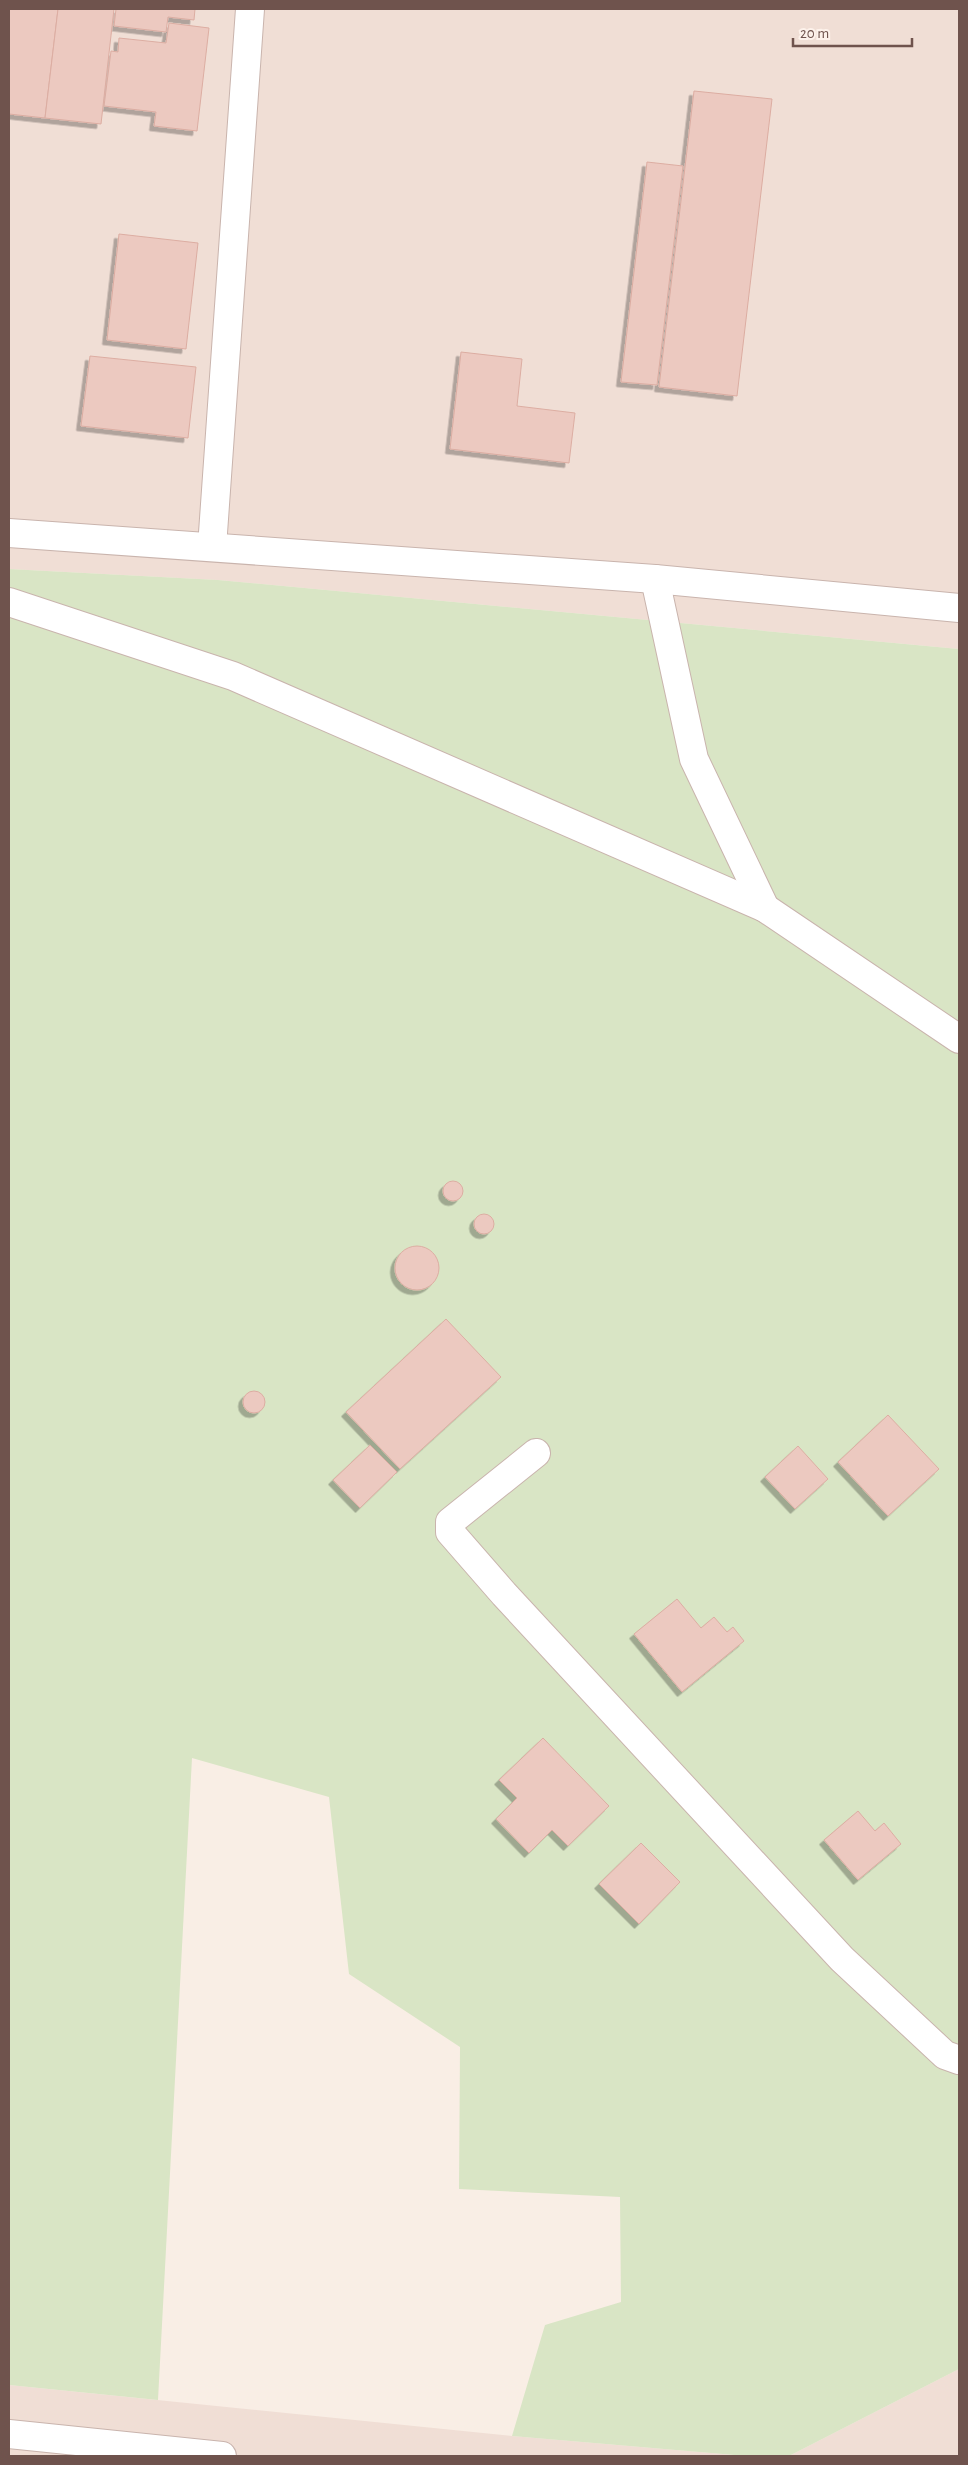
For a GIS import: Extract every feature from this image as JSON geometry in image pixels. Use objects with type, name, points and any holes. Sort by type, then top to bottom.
[{"type":"street","points":[[212,547],[250,9]]},
{"type":"street","points":[[9,533],[655,579],[959,608]]},
{"type":"street","points":[[655,579],[694,759],[765,908]]},
{"type":"street","points":[[9,602],[233,676],[765,908],[959,1039]]},
{"type":"street","points":[[536,1452],[450,1522],[450,1532],[504,1594],[842,1959],[945,2055],[959,2060]]},
{"type":"street","points":[[9,2434],[222,2456]]},
{"type":"shaded area","points":[[9,9],[959,9],[959,649],[218,580],[9,569]]},
{"type":"shaded area","points":[[959,2369],[959,2456],[789,2456]]},
{"type":"shaded area","points":[[9,2385],[512,2436],[746,2456],[9,2456]]},
{"type":"green space","points":[[9,569],[218,580],[959,649],[959,2369],[789,2456],[746,2456],[512,2436],[545,2325],[621,2302],[620,2197],[459,2189],[460,2047],[349,1974],[329,1797],[192,1758],[158,2400],[9,2385]]},
{"type":"building","points":[[9,9],[58,9],[45,118],[9,114]]},
{"type":"building","points":[[58,9],[114,9],[101,124],[45,118]]},
{"type":"building","points":[[116,9],[195,9],[194,20],[168,17],[166,32],[114,26]]},
{"type":"building","points":[[169,23],[209,28],[197,131],[154,126],[156,112],[104,106],[111,51],[118,52],[119,38],[166,43]]},
{"type":"building","points":[[694,91],[772,99],[737,396],[659,387]]},
{"type":"building","points":[[647,162],[683,166],[657,385],[621,382]]},
{"type":"building","points":[[119,234],[198,243],[186,349],[107,340]]},
{"type":"building","points":[[461,352],[522,359],[517,406],[575,413],[569,463],[450,449]]},
{"type":"building","points":[[90,356],[196,367],[188,438],[81,426]]},
{"type":"building","points":[[449,1181],[457,1181],[463,1187],[463,1195],[457,1201],[449,1201],[443,1195],[443,1187]]},
{"type":"building","points":[[484,1214],[491,1217],[494,1224],[491,1231],[484,1234],[477,1231],[474,1224],[477,1217]]},
{"type":"building","points":[[417,1246],[429,1250],[435,1256],[439,1268],[435,1280],[429,1286],[417,1290],[405,1286],[399,1280],[395,1268],[399,1256],[405,1250]]},
{"type":"building","points":[[446,1319],[501,1377],[400,1469],[346,1412]]},
{"type":"building","points":[[254,1391],[262,1394],[265,1402],[262,1410],[254,1413],[246,1410],[243,1402],[246,1394]]},
{"type":"building","points":[[888,1415],[939,1469],[888,1516],[838,1462]]},
{"type":"building","points":[[370,1445],[397,1472],[360,1508],[333,1480]]},
{"type":"building","points":[[798,1446],[828,1479],[795,1509],[765,1477]]},
{"type":"building","points":[[677,1599],[701,1628],[714,1617],[727,1632],[733,1627],[744,1641],[682,1692],[634,1634]]},
{"type":"building","points":[[543,1738],[609,1806],[568,1846],[552,1830],[529,1853],[496,1819],[517,1798],[499,1780]]},
{"type":"building","points":[[858,1811],[875,1831],[884,1823],[901,1844],[858,1880],[824,1840]]},
{"type":"building","points":[[641,1843],[680,1882],[639,1924],[599,1884]]}]
